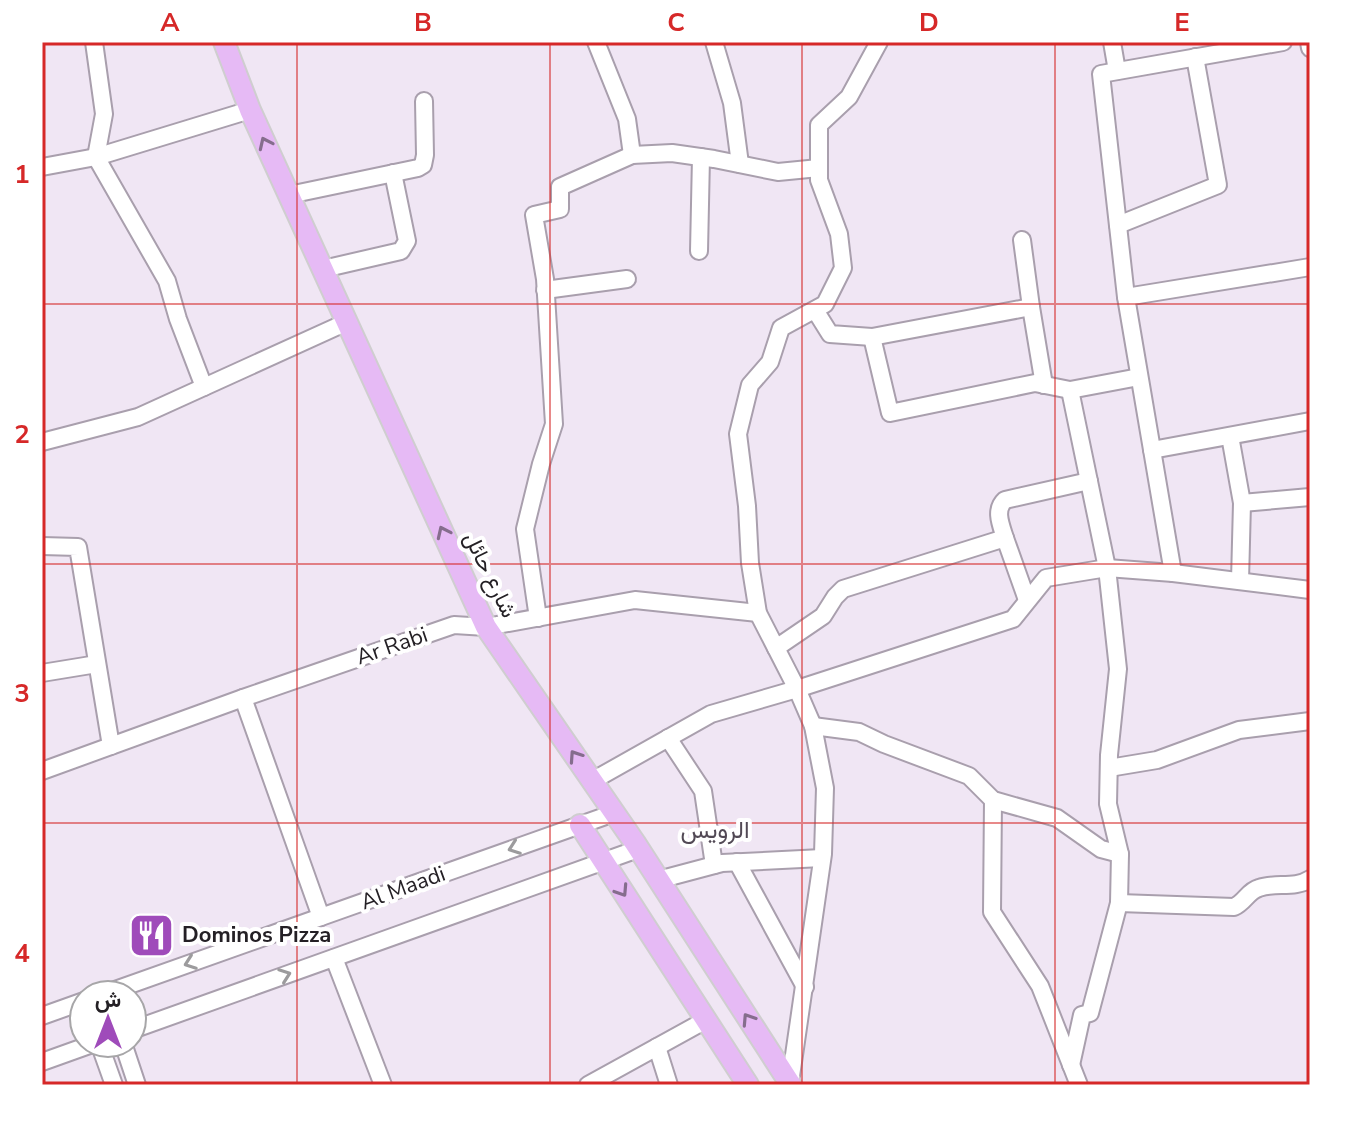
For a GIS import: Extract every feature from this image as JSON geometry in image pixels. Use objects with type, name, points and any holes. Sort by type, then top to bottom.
[{"type":"main road","name":"شارع حائل","points":[[224,42],[250,110],[486,627],[638,849],[790,1084]]},
{"type":"main road","points":[[580,825],[748,1085]]},
{"type":"street","points":[[94,42],[104,114],[96,157],[167,281],[204,387]]},
{"type":"street","points":[[596,42],[627,119],[632,155]]},
{"type":"street","points":[[714,42],[732,103],[740,164]]},
{"type":"street","points":[[790,1084],[822,858],[825,788],[813,726],[758,613],[738,434],[750,385],[770,362],[781,328],[825,304],[843,268],[839,234],[819,180],[819,125],[849,97],[879,42]]},
{"type":"street","points":[[1112,42],[1117,71]]},
{"type":"street","points":[[1173,573],[1126,297],[1101,74],[1283,42]]},
{"type":"street","points":[[1309,42],[1310,48]]},
{"type":"street","points":[[1118,225],[1218,185],[1195,57]]},
{"type":"street","points":[[289,195],[423,165],[424,101]]},
{"type":"street","points":[[42,167],[96,157],[250,110]]},
{"type":"street","points":[[538,618],[525,529],[554,424],[545,290],[534,215],[560,209],[560,187],[632,155],[672,153],[778,172],[819,168]]},
{"type":"street","points":[[699,251],[701,157]]},
{"type":"street","points":[[323,269],[401,251],[405,246],[407,241],[393,173]]},
{"type":"street","points":[[1022,240],[1044,385]]},
{"type":"street","points":[[1126,297],[1310,267]]},
{"type":"street","points":[[545,290],[627,279]]},
{"type":"street","points":[[815,310],[830,334],[872,337],[1031,307]]},
{"type":"street","points":[[42,442],[138,417],[347,322]]},
{"type":"street","points":[[872,337],[890,413],[1035,383],[1070,390],[1139,377]]},
{"type":"street","points":[[1070,390],[1107,568],[1118,669],[1108,804],[1120,854],[1119,903],[1090,1013],[1082,1015],[1071,1065]]},
{"type":"street","points":[[1152,450],[1310,421]]},
{"type":"street","points":[[1230,436],[1242,503],[1240,581]]},
{"type":"street","points":[[1027,600],[1005,538],[999,509],[1001,502],[1089,481]]},
{"type":"street","points":[[1242,503],[1310,497]]},
{"type":"street","points":[[776,648],[823,616],[843,589],[1005,538]]},
{"type":"street","points":[[42,546],[78,547],[111,746]]},
{"type":"street","points":[[592,781],[711,714],[1013,619],[1046,578],[1107,568],[1310,590]]},
{"type":"street","name":"Ar Rabi","points":[[42,771],[454,625],[486,627],[635,600],[758,613]]},
{"type":"street","points":[[42,673],[97,664]]},
{"type":"street","points":[[243,698],[321,917]]},
{"type":"street","points":[[1109,768],[1157,760],[1239,730],[1310,721]]},
{"type":"street","points":[[813,726],[859,732],[969,776],[993,800],[1057,818],[1101,849],[1120,854]]},
{"type":"street","points":[[668,738],[703,791],[714,865]]},
{"type":"street","points":[[993,800],[992,912],[1040,986],[1079,1085]]},
{"type":"street","name":"Al Maadi","points":[[146,979],[614,813]]},
{"type":"street","name":"Al Maadi","points":[[148,1024],[638,849]]},
{"type":"street","points":[[658,880],[714,865],[822,858]]},
{"type":"street","points":[[737,862],[805,987]]},
{"type":"street","points":[[1119,903],[1234,907],[1261,886],[1298,884],[1310,879]]},
{"type":"street","points":[[334,958],[383,1085]]},
{"type":"street","points":[[42,1016],[68,1007]]},
{"type":"street","points":[[588,1085],[706,1020]]},
{"type":"street","points":[[657,1047],[669,1085]]},
{"type":"street","points":[[42,1062],[68,1053]]},
{"type":"street","points":[[103,1059],[114,1085]]},
{"type":"street","points":[[128,1059],[137,1085]]},
{"type":"place","name":"Dominos Pizza","points":[[151,935]]},
{"type":"district","name":"الرويس","points":[[715,830]]}]
